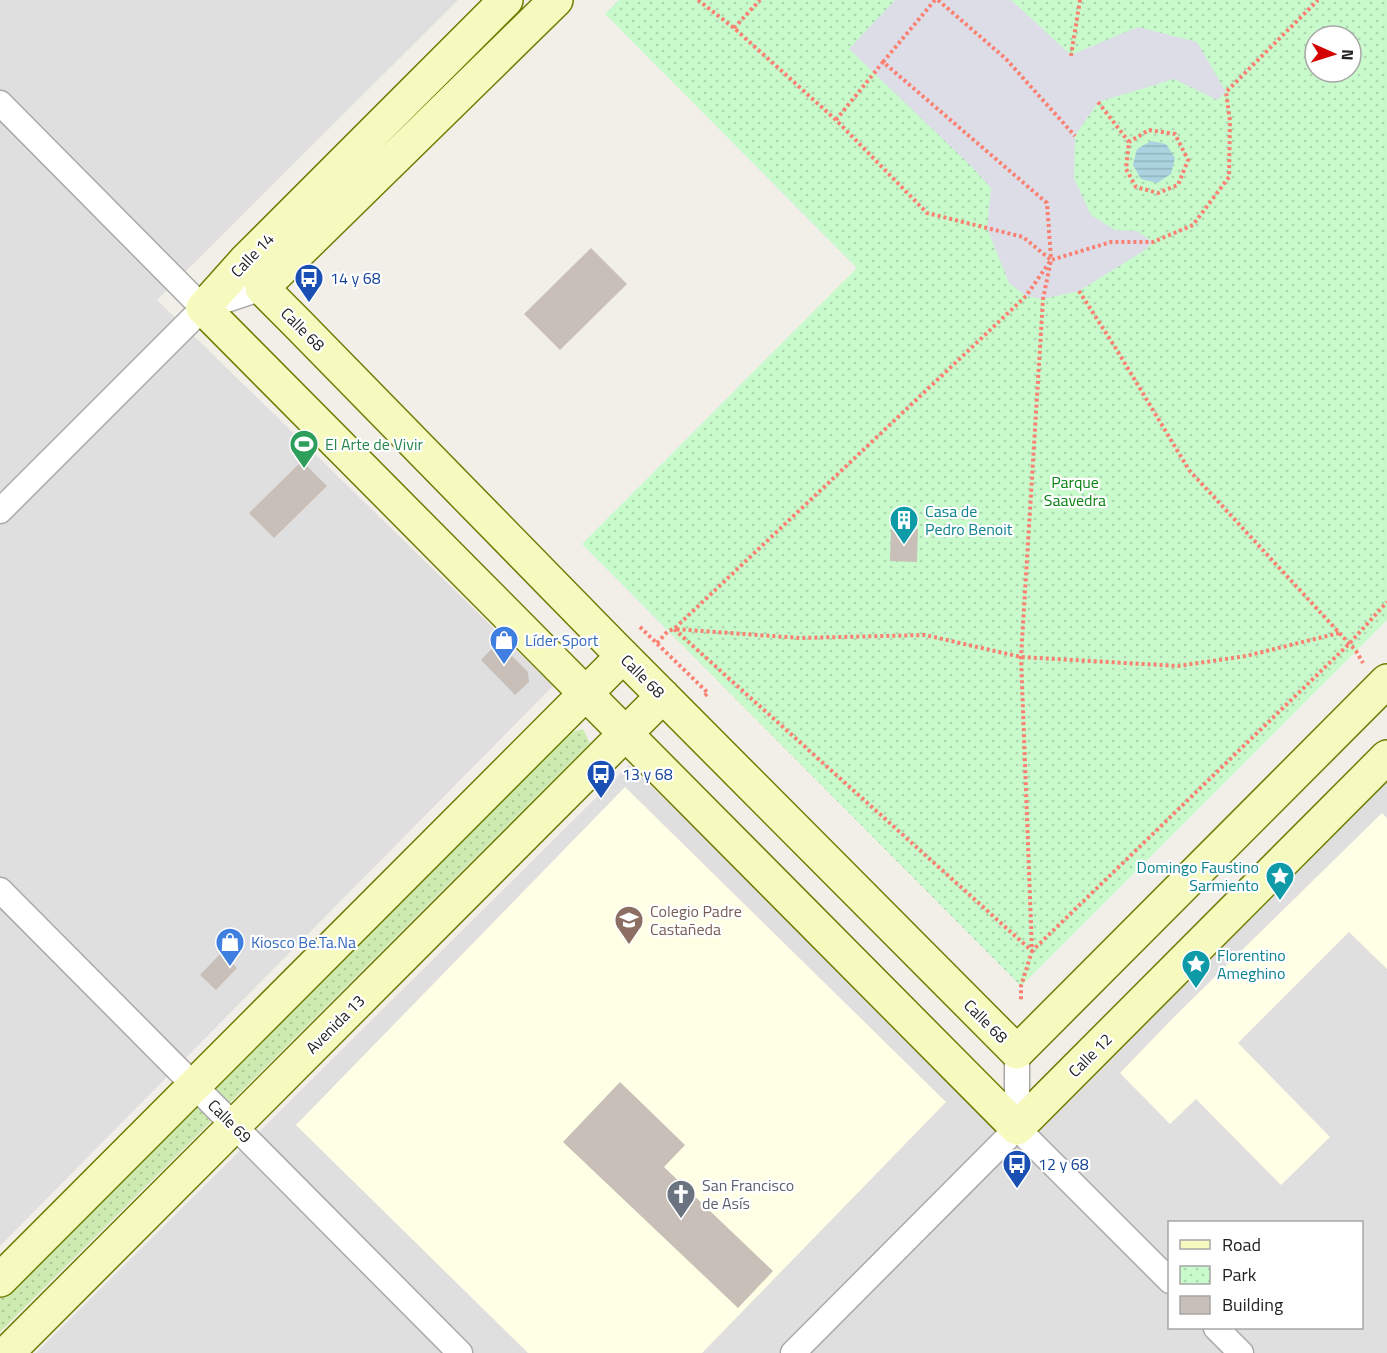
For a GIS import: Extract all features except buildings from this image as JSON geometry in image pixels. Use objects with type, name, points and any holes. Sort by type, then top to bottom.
[{"type":"main road","name":"Calle 14","points":[[203,308],[245,261],[506,0]]},
{"type":"main road","name":"Calle 14","points":[[262,288],[556,0]]},
{"type":"main road","name":"Calle 68","points":[[262,288],[623,656],[1017,1052]]},
{"type":"main road","points":[[203,308],[1017,1128]]},
{"type":"main road","points":[[0,1280],[623,656]]},
{"type":"main road","points":[[1017,1052],[1379,684]]},
{"type":"main road","name":"Avenida 13","points":[[7,1353],[663,696]]},
{"type":"main road","name":"Calle 12","points":[[1017,1128],[1387,757]]},
{"type":"street","points":[[0,103],[203,308],[262,288]]},
{"type":"street","name":"Calle 14","points":[[0,511],[203,308]]},
{"type":"street","name":"Calle 69","points":[[0,890],[460,1353]]},
{"type":"street","name":"Calle 68","points":[[1017,1052],[1017,1128]]},
{"type":"street","points":[[1017,1128],[1168,1279]]},
{"type":"street","name":"Calle 12","points":[[793,1353],[1017,1128]]},
{"type":"street","points":[[1217,1329],[1241,1353]]},
{"type":"path","points":[[698,0],[735,28],[836,120],[927,213],[1023,237],[1051,260]]},
{"type":"path","points":[[735,28],[760,0]]},
{"type":"path","points":[[836,120],[937,0],[1006,59],[1075,136]]},
{"type":"path","points":[[1071,56],[1080,0]]},
{"type":"path","points":[[657,643],[1026,296],[1051,260],[1111,242],[1153,242],[1192,225],[1229,177],[1230,121],[1226,92],[1318,0]]},
{"type":"path","points":[[883,62],[1047,203],[1051,260],[1044,298],[1021,657],[1032,951],[1021,986],[1021,1002]]},
{"type":"path","points":[[1098,102],[1130,142],[1126,169],[1136,188],[1158,193],[1178,185],[1188,160],[1176,134],[1149,130],[1130,142]]},
{"type":"path","points":[[1079,291],[1189,470],[1356,651],[1379,684]]},
{"type":"path","points":[[1032,951],[1348,644],[1387,602]]},
{"type":"path","points":[[674,629],[800,638],[925,635],[1021,657],[1178,666],[1246,656],[1339,633]]},
{"type":"path","points":[[674,629],[1032,951]]},
{"type":"shaded area","points":[[0,0],[458,0],[157,300],[553,686],[0,1246]]},
{"type":"shaded area","points":[[895,0],[1011,0],[1071,55],[1138,27],[1197,42],[1226,92],[1217,100],[1174,79],[1098,102],[1075,136],[1074,178],[1091,215],[1115,230],[1137,231],[1153,242],[1145,250],[1079,291],[1043,299],[1026,296],[1009,283],[987,228],[991,188],[849,49]]},
{"type":"shaded area","points":[[629,765],[1019,1139],[1387,778],[1387,1353],[36,1353]]},
{"type":"shaded area","name":"Colegio Padre Castañeda","points":[[625,787],[946,1102],[702,1353],[528,1353],[296,1125]]},
{"type":"shaded area","points":[[1382,813],[1387,818],[1387,969],[1349,932],[1238,1043],[1330,1137],[1281,1185],[1196,1099],[1170,1124],[1120,1073]]},
{"type":"green space","name":"Parque Saavedra","points":[[619,0],[1387,0],[1387,620],[1021,986],[582,544],[857,268],[605,14]]},
{"type":"green space","points":[[583,729],[590,743],[0,1332],[0,1297],[562,735]]},
{"type":"water","points":[[1151,141],[1166,144],[1175,158],[1171,174],[1157,183],[1141,179],[1133,165],[1137,149]]},
{"type":"place","name":"14 y 68","points":[[309,304]]},
{"type":"place","name":"El Arte de Vivir","points":[[304,470]]},
{"type":"place","name":"Casa de Pedro Benoit","points":[[904,546]]},
{"type":"place","name":"Líder Sport","points":[[504,666]]},
{"type":"place","name":"13 y 68","points":[[601,800]]},
{"type":"place","name":"Domingo Faustino Sarmiento","points":[[1280,902]]},
{"type":"place","name":"Colegio Padre Castañeda","points":[[629,946]]},
{"type":"place","name":"Kiosco Be.Ta.Na","points":[[230,968]]},
{"type":"place","name":"Florentino Ameghino","points":[[1196,990]]},
{"type":"place","name":"12 y 68","points":[[1017,1190]]},
{"type":"place","name":"San Francisco de Asís","points":[[681,1220]]}]
